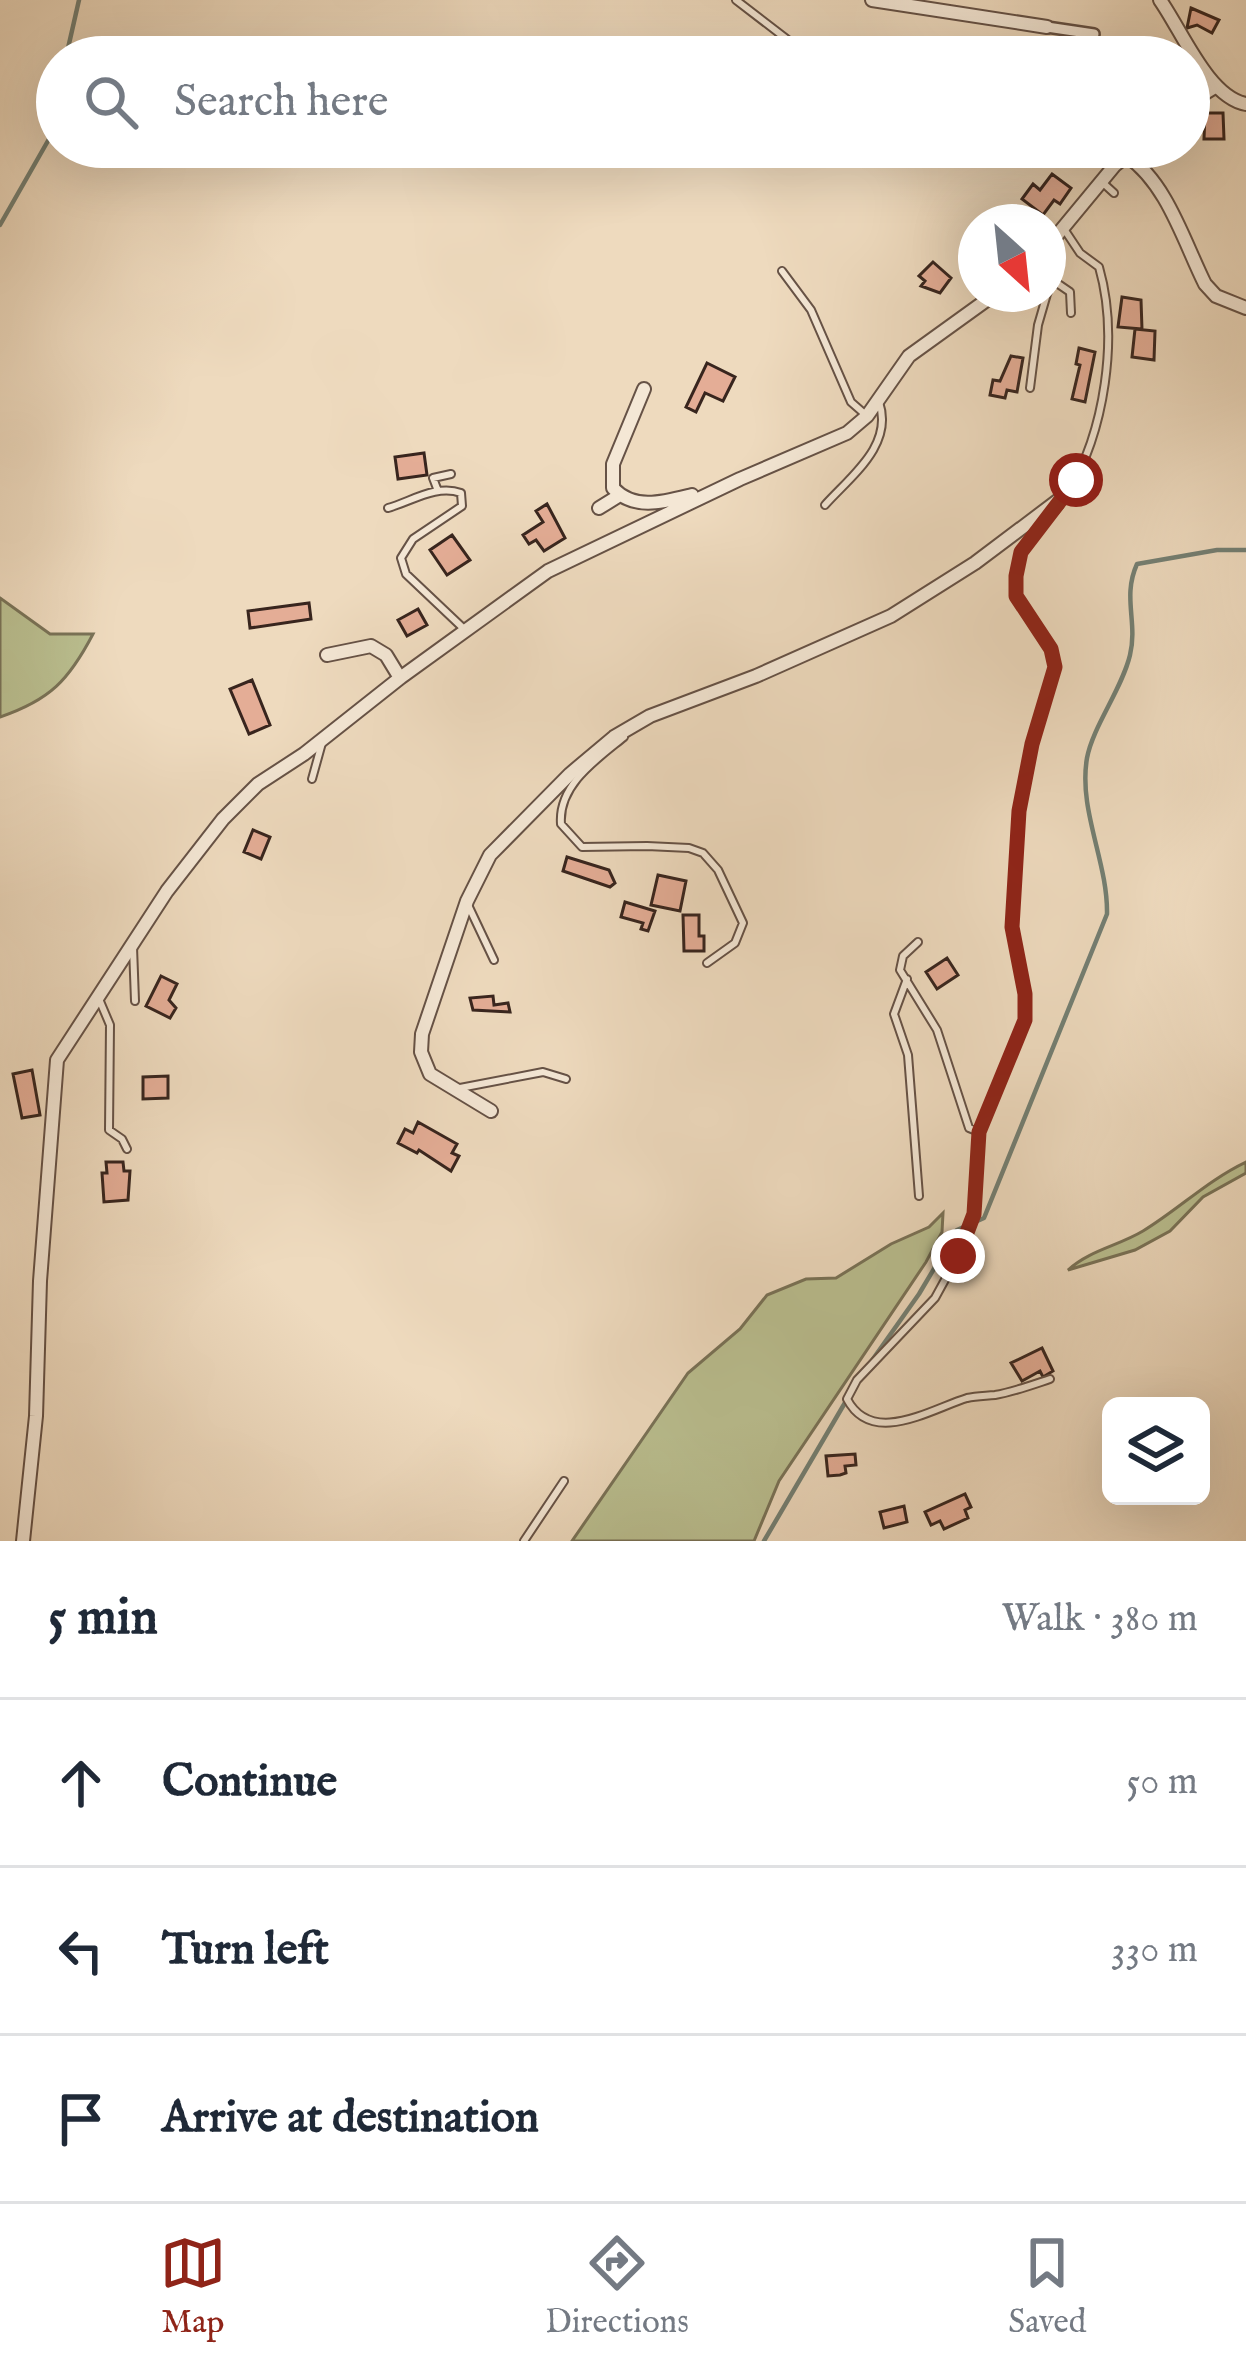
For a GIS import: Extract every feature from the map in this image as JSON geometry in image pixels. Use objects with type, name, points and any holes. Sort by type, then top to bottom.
[{"type":"street","points":[[872,0],[1093,36]]},
{"type":"street","points":[[1160,0],[1183,36]]},
{"type":"street","points":[[1210,79],[1226,97],[1246,104]]},
{"type":"street","points":[[1210,90],[1215,87]]},
{"type":"street","points":[[1066,224],[1113,168]]},
{"type":"street","points":[[1143,168],[1205,284],[1216,296],[1246,308]]},
{"type":"street","points":[[23,1541],[36,1416],[40,1280],[57,1060],[166,891],[223,819],[258,784],[466,630],[548,571],[847,433],[867,416],[909,356],[970,312]]},
{"type":"street","points":[[644,389],[613,464],[611,482],[620,495],[653,503],[728,484]]},
{"type":"street","points":[[490,1112],[430,1074],[421,1042],[467,901],[490,855],[597,750],[650,716],[878,623],[942,585],[1068,493]]},
{"type":"street","points":[[599,508],[620,495]]},
{"type":"street","points":[[327,655],[371,646],[386,656],[400,678]]},
{"type":"lane","points":[[736,0],[783,36]]},
{"type":"lane","points":[[1102,182],[1114,193]]},
{"type":"lane","points":[[1050,1379],[996,1395],[974,1396],[904,1422],[868,1418],[853,1410],[847,1399],[857,1380],[935,1298],[958,1256],[974,1214],[979,1132],[1025,1020],[1012,927],[1019,811],[1032,744],[1055,667],[1051,649],[1016,596],[1016,576],[1021,552],[1068,493],[1100,422],[1107,369],[1099,267],[1081,254],[1066,232]]},
{"type":"lane","points":[[782,271],[820,327],[851,402],[867,416]]},
{"type":"lane","points":[[1066,289],[1071,313]]},
{"type":"lane","points":[[1030,388],[1043,312]]},
{"type":"lane","points":[[825,505],[874,451],[883,431],[878,399]]},
{"type":"lane","points":[[438,491],[434,478],[451,474]]},
{"type":"lane","points":[[388,508],[438,491],[458,490],[463,496],[461,506],[402,551],[402,565],[430,601],[466,630]]},
{"type":"lane","points":[[650,716],[571,786],[561,807],[561,824],[582,848],[689,848],[709,858],[743,923],[735,943],[707,963]]},
{"type":"lane","points":[[312,779],[322,739]]},
{"type":"lane","points":[[467,901],[494,960]]},
{"type":"lane","points":[[918,942],[902,956],[900,970],[938,1030],[970,1128],[979,1132]]},
{"type":"lane","points":[[133,943],[135,1001]]},
{"type":"lane","points":[[908,979],[894,1014],[908,1055],[919,1196]]},
{"type":"lane","points":[[98,995],[110,1025],[110,1130],[128,1149]]},
{"type":"lane","points":[[456,1089],[543,1072],[566,1079]]},
{"type":"lane","points":[[524,1541],[564,1481]]},
{"type":"green space","points":[[0,598],[50,634],[93,634],[56,686],[0,717]]},
{"type":"green space","points":[[1246,1162],[1246,1173],[1203,1197],[1170,1231],[1135,1250],[1068,1270],[1143,1231]]},
{"type":"green space","points":[[943,1213],[942,1232],[926,1262],[779,1481],[754,1541],[572,1541],[688,1373],[740,1329],[767,1295],[806,1279],[836,1278],[929,1227]]},
{"type":"building","points":[[1191,8],[1219,20],[1212,33],[1197,25],[1187,28]]},
{"type":"building","points":[[1210,113],[1223,113],[1224,139],[1210,139]]},
{"type":"building","points":[[1052,174],[1071,188],[1060,204],[1054,200],[1029,204],[1022,199],[1033,184],[1040,190]]},
{"type":"building","points":[[933,262],[951,278],[940,293],[921,286],[925,281],[919,276]]},
{"type":"building","points":[[1122,297],[1141,300],[1142,329],[1118,327]]},
{"type":"building","points":[[1135,329],[1155,331],[1154,360],[1132,357]]},
{"type":"building","points":[[1079,348],[1095,352],[1085,402],[1072,399]]},
{"type":"building","points":[[1011,356],[1023,358],[1017,392],[1007,390],[1005,398],[990,395],[993,380],[1000,381]]},
{"type":"building","points":[[707,363],[735,377],[723,401],[705,393],[696,412],[686,407]]},
{"type":"building","points":[[424,453],[427,475],[398,479],[395,457]]},
{"type":"building","points":[[547,504],[565,538],[544,551],[536,540],[529,544],[523,535],[543,522],[536,511]]},
{"type":"building","points":[[452,535],[470,560],[447,575],[430,550]]},
{"type":"building","points":[[309,603],[311,619],[250,628],[248,611]]},
{"type":"building","points":[[418,609],[427,625],[407,636],[398,620]]},
{"type":"building","points":[[252,680],[270,725],[249,734],[230,689]]},
{"type":"building","points":[[253,830],[270,837],[261,859],[244,852]]},
{"type":"building","points":[[567,857],[609,870],[615,883],[610,887],[563,871]]},
{"type":"building","points":[[658,875],[686,881],[680,911],[651,905]]},
{"type":"building","points":[[625,902],[655,911],[648,931],[641,929],[643,923],[621,917]]},
{"type":"building","points":[[683,915],[699,915],[704,951],[684,951]]},
{"type":"building","points":[[947,958],[958,975],[937,989],[926,972]]},
{"type":"building","points":[[161,976],[177,984],[169,1000],[176,1008],[170,1018],[146,1006]]},
{"type":"building","points":[[493,996],[494,1005],[508,1003],[510,1012],[473,1010],[470,998]]},
{"type":"building","points":[[32,1070],[40,1115],[22,1118],[13,1074]]},
{"type":"building","points":[[168,1076],[168,1098],[143,1099],[143,1077]]},
{"type":"building","points":[[418,1122],[457,1144],[452,1153],[459,1156],[451,1171],[419,1150],[398,1143],[405,1129],[413,1133]]},
{"type":"building","points":[[106,1162],[123,1162],[124,1171],[130,1171],[128,1200],[104,1202]]},
{"type":"building","points":[[1042,1348],[1053,1371],[1043,1377],[1040,1371],[1022,1381],[1011,1363]]},
{"type":"building","points":[[855,1454],[856,1465],[845,1466],[846,1473],[828,1476],[826,1456]]},
{"type":"building","points":[[965,1494],[971,1507],[965,1510],[968,1518],[944,1529],[940,1521],[931,1525],[925,1512]]},
{"type":"building","points":[[904,1506],[907,1522],[884,1528],[880,1512]]},
{"type":"waterway","points":[[71,36],[79,0]]},
{"type":"waterway","points":[[0,225],[36,162]]},
{"type":"waterway","points":[[868,1366],[957,1230],[984,1218],[1107,914],[1085,777],[1090,746],[1130,655],[1131,588],[1137,564],[1217,550],[1246,550]]},
{"type":"waterway","points":[[764,1541],[846,1401]]},
{"type":"route","points":[[958,1256],[974,1214],[979,1132],[1025,1020],[1012,927],[1019,811],[1032,744],[1055,667],[1051,649],[1016,596],[1016,576],[1021,552],[1076,480]]}]
